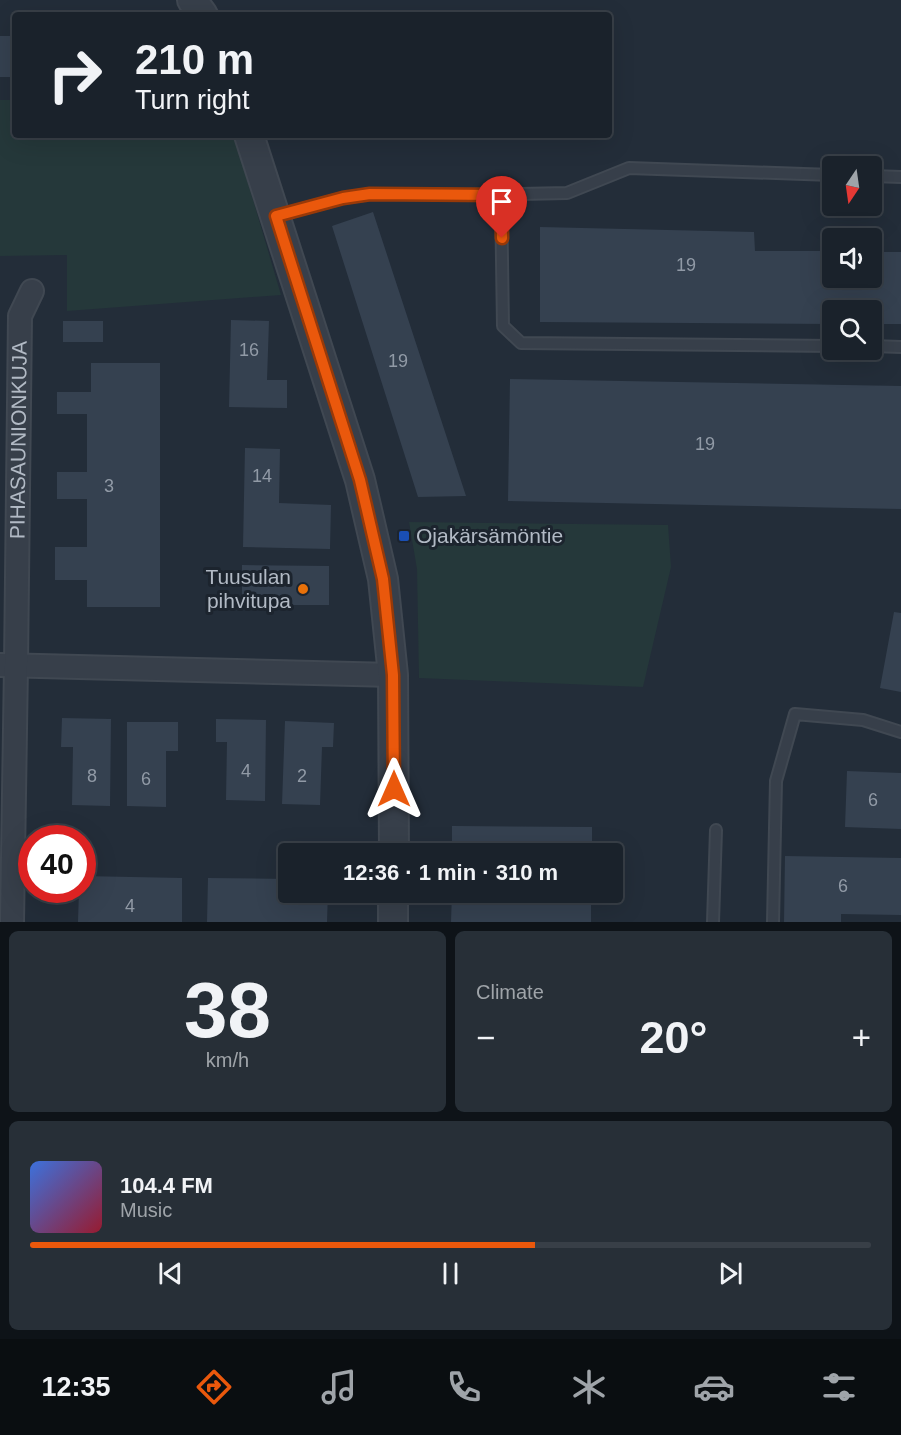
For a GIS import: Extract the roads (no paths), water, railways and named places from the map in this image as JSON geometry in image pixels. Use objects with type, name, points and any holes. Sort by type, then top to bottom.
[{"type":"street","points":[[250,138],[360,480],[383,579],[393,675],[394,843]]},
{"type":"street","name":"PIHASAUNIONKUJA","points":[[12,922],[8,665],[20,316],[32,291]]},
{"type":"street","points":[[8,665],[393,675]]},
{"type":"street","points":[[393,903],[393,922]]},
{"type":"lane","points":[[276,216],[343,198],[370,194],[567,193],[629,168],[822,175]]},
{"type":"lane","points":[[882,176],[901,177]]},
{"type":"lane","points":[[501,195],[503,326],[521,343],[822,346]]},
{"type":"lane","points":[[882,346],[901,347]]},
{"type":"lane","points":[[773,922],[776,781],[795,714],[863,720],[901,732]]},
{"type":"lane","points":[[713,922],[716,830]]},
{"type":"place","name":"Ojakärsämöntie","points":[[404,536]]},
{"type":"place","name":"Tuusulan pihvitupa","points":[[303,589]]}]
